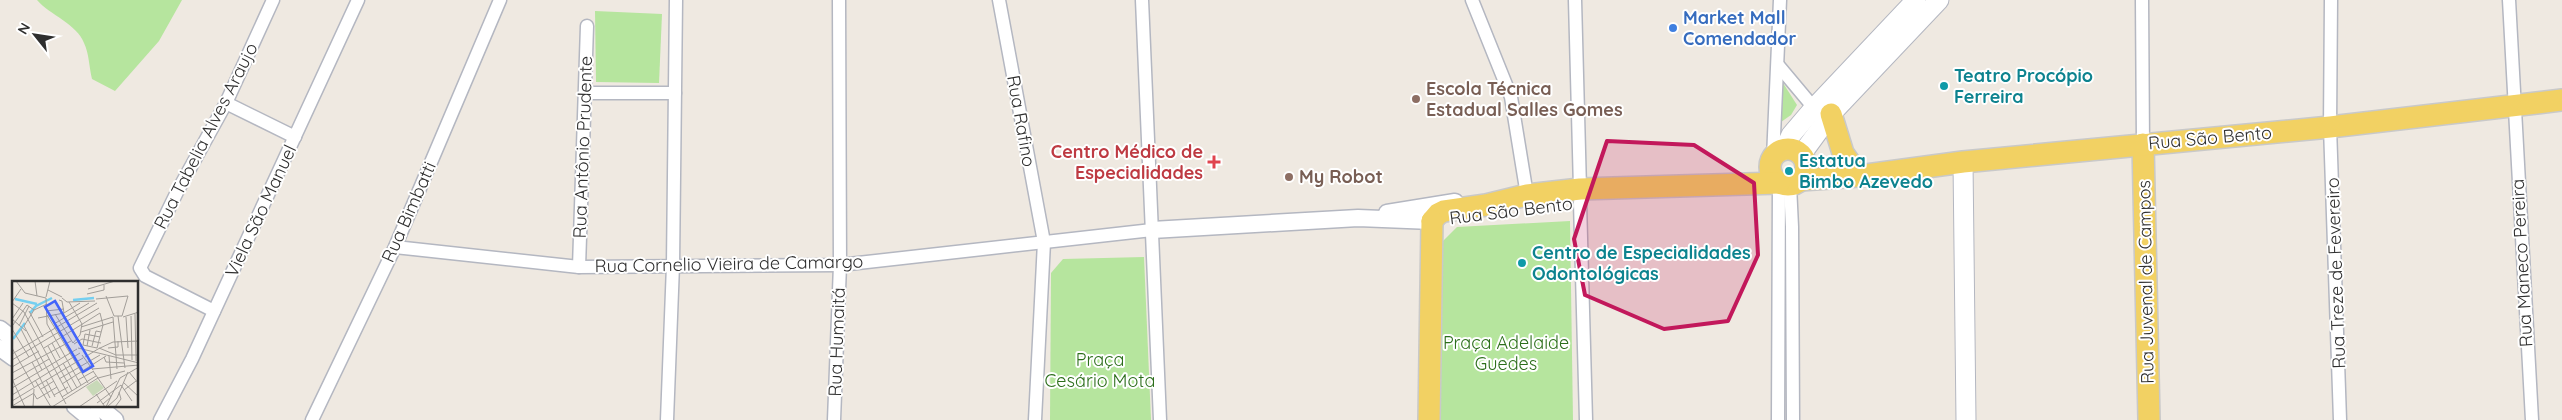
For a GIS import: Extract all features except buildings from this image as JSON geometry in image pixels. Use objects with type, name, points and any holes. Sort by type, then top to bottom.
[{"type":"main road","points":[[1823,111],[1916,0]]},
{"type":"main road","points":[[1788,168],[1790,135],[1823,111],[1939,0]]},
{"type":"main road","name":"Rua São Bento","points":[[1432,221],[1580,196],[1664,188],[1728,186],[1788,168],[1859,176],[1963,162],[2330,127],[2562,100]]},
{"type":"main road","points":[[1823,111],[1843,153],[1859,176]]},
{"type":"main road","name":"Rua Juvenal de Campos","points":[[2143,144],[2149,420]]},
{"type":"main road","points":[[1963,162],[1966,420]]},
{"type":"main road","name":"Rua São Bento","points":[[1527,195],[1580,196]]},
{"type":"main road","points":[[1429,420],[1432,221],[1438,214],[1444,211],[1486,205],[1527,195]]},
{"type":"street","name":"Rua Tabelia Alves Araujo","points":[[214,311],[141,273],[142,262],[226,103],[273,0]]},
{"type":"street","name":"Viela São Manuel","points":[[160,420],[214,311],[358,0]]},
{"type":"street","name":"Rua Bimbatti","points":[[312,420],[395,247],[500,0]]},
{"type":"street","points":[[667,420],[673,265],[676,0]]},
{"type":"street","name":"Rua Humaitá","points":[[834,420],[840,265],[839,0]]},
{"type":"street","name":"Rua Rafino","points":[[999,0],[1044,242],[1035,420]]},
{"type":"street","points":[[1142,0],[1160,420]]},
{"type":"street","points":[[1472,0],[1511,97],[1527,195]]},
{"type":"street","points":[[1575,0],[1586,420]]},
{"type":"street","points":[[1780,0],[1778,65],[1792,228],[1793,420]]},
{"type":"street","points":[[2142,0],[2143,144]]},
{"type":"street","name":"Rua Treze de Fevereiro","points":[[2331,0],[2330,127],[2340,420]]},
{"type":"street","name":"Rua Maneco Pereira","points":[[2509,0],[2513,105],[2532,420]]},
{"type":"street","name":"Rua Antônio Prudente","points":[[579,267],[587,26]]},
{"type":"street","points":[[1778,65],[1823,111]]},
{"type":"street","points":[[585,92],[675,93]]},
{"type":"street","points":[[226,103],[295,137]]},
{"type":"street","points":[[1778,420],[1788,168]]},
{"type":"street","name":"Rua São Bento","points":[[1358,218],[1430,205],[1527,195]]},
{"type":"street","name":"Rua São Bento","points":[[1152,230],[1358,218],[1432,221]]},
{"type":"street","name":"Rua Cornelio Vieira de Camargo","points":[[395,247],[579,267],[840,265],[1152,230]]},
{"type":"street","points":[[0,329],[12,338]]},
{"type":"street","points":[[0,348],[12,357]]},
{"type":"street","points":[[77,408],[92,420]]},
{"type":"street","points":[[100,408],[115,420]]},
{"type":"highlighted area","points":[[1607,141],[1694,145],[1754,183],[1758,255],[1728,321],[1664,329],[1585,295],[1574,239]]},
{"type":"green space","points":[[37,0],[182,0],[159,41],[115,91],[92,79],[87,51],[81,36],[76,30]]},
{"type":"green space","points":[[595,11],[662,14],[659,83],[596,82]]},
{"type":"green space","points":[[1783,83],[1797,105],[1791,115],[1781,122],[1780,84]]},
{"type":"green space","name":"Praça Adelaide Guedes","points":[[1570,221],[1573,420],[1438,420],[1443,241],[1457,227]]},
{"type":"green space","name":"Praça Cesário Mota","points":[[1144,257],[1151,420],[1050,420],[1051,273],[1063,259]]},
{"type":"place","name":"Market Mall Comendador","points":[[1673,28]]},
{"type":"place","name":"Teatro Procópio Ferreira","points":[[1944,86]]},
{"type":"place","name":"Escola Técnica Estadual Salles Gomes","points":[[1416,99]]},
{"type":"place","name":"Centro Médico de Especialidades","points":[[1214,162]]},
{"type":"place","name":"Estatua Bimbo Azevedo","points":[[1789,171]]},
{"type":"place","name":"My Robot","points":[[1289,177]]},
{"type":"place","name":"Centro de Especialidades Odontológicas","points":[[1522,263]]}]
